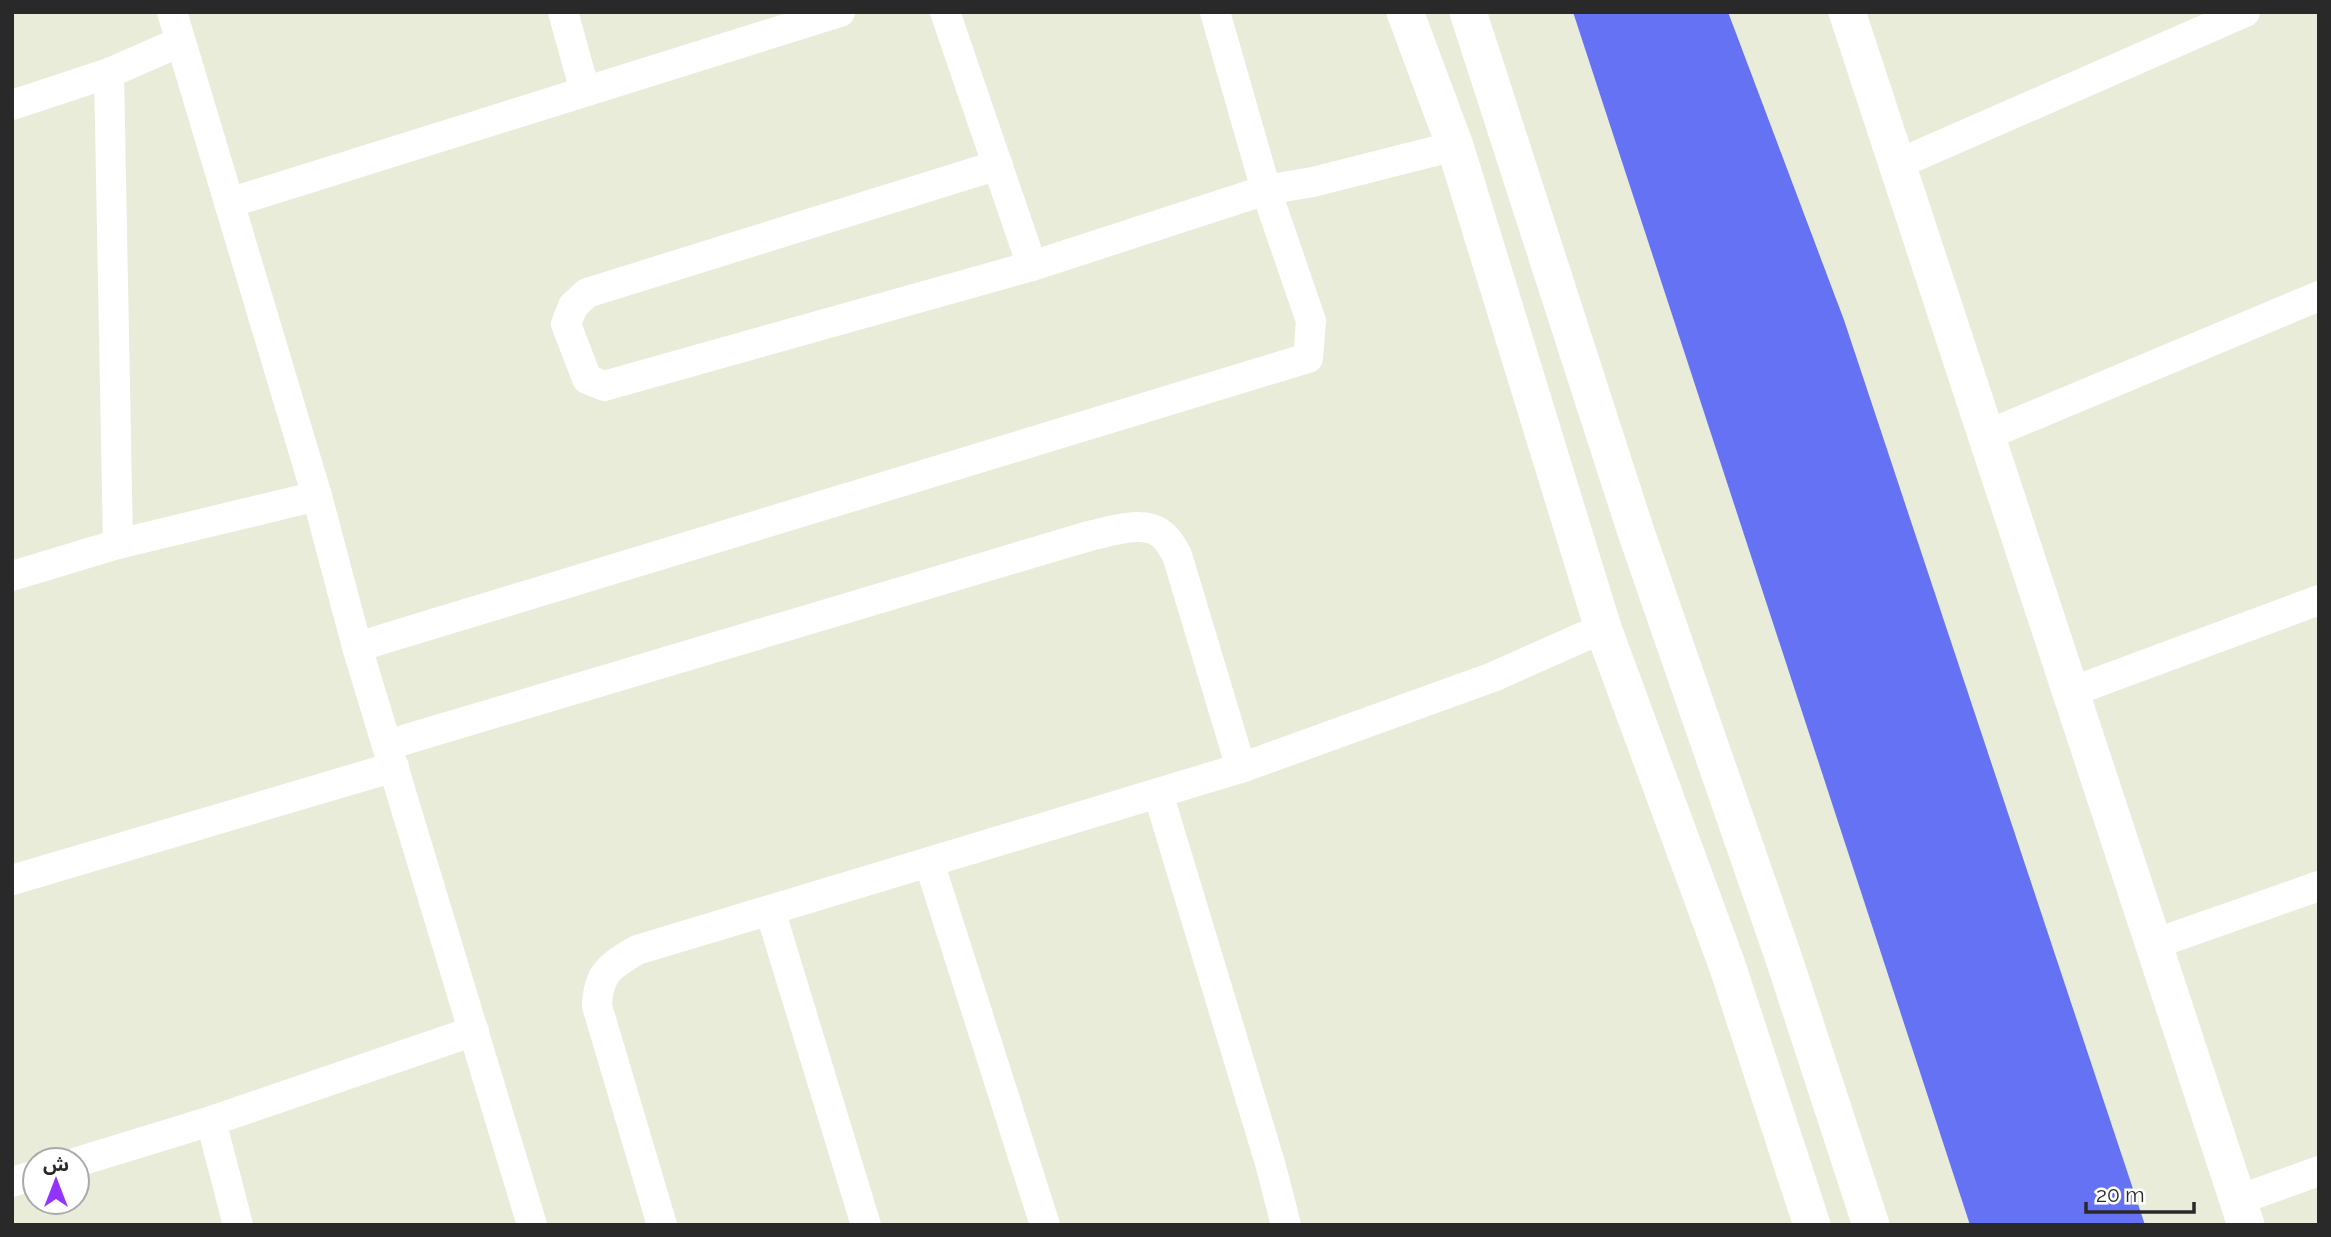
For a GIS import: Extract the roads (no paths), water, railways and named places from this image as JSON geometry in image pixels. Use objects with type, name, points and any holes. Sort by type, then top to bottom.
[{"type":"street","points":[[172,12],[317,496],[357,647],[532,1225]]},
{"type":"street","points":[[562,12],[585,91]]},
{"type":"street","points":[[229,203],[840,12]]},
{"type":"street","points":[[946,12],[1032,266]]},
{"type":"street","points":[[357,647],[1308,358],[1311,321],[1266,190],[1215,12]]},
{"type":"street","points":[[1405,12],[1455,146],[1603,628],[1727,965],[1812,1225]]},
{"type":"street","points":[[1468,12],[1635,528],[1784,959],[1871,1225]]},
{"type":"street","points":[[1847,12],[2242,1213],[2319,1171]]},
{"type":"street","points":[[1898,164],[2245,12]]},
{"type":"street","points":[[12,105],[109,73],[180,42]]},
{"type":"street","points":[[109,73],[118,544]]},
{"type":"street","points":[[998,165],[587,293],[573,306],[566,324],[587,379],[604,386],[1032,266],[1266,190],[1314,182],[1455,146]]},
{"type":"street","points":[[1987,435],[2319,296]]},
{"type":"street","points":[[12,576],[118,544],[317,496]]},
{"type":"street","points":[[12,880],[391,756],[1089,536],[1120,529],[1143,527],[1158,530],[1167,538],[1177,555],[1241,768]]},
{"type":"street","points":[[2071,692],[2319,600]]},
{"type":"street","points":[[662,1225],[597,1006],[600,979],[620,960],[637,950],[1241,768],[1493,677],[1603,628]]},
{"type":"street","points":[[1158,793],[1270,1163],[1286,1225]]},
{"type":"street","points":[[929,862],[1045,1225]]},
{"type":"street","points":[[2154,944],[2319,886]]},
{"type":"street","points":[[770,910],[866,1225]]},
{"type":"street","points":[[91,1158],[211,1121],[474,1031]]},
{"type":"street","points":[[211,1121],[238,1225]]}]
